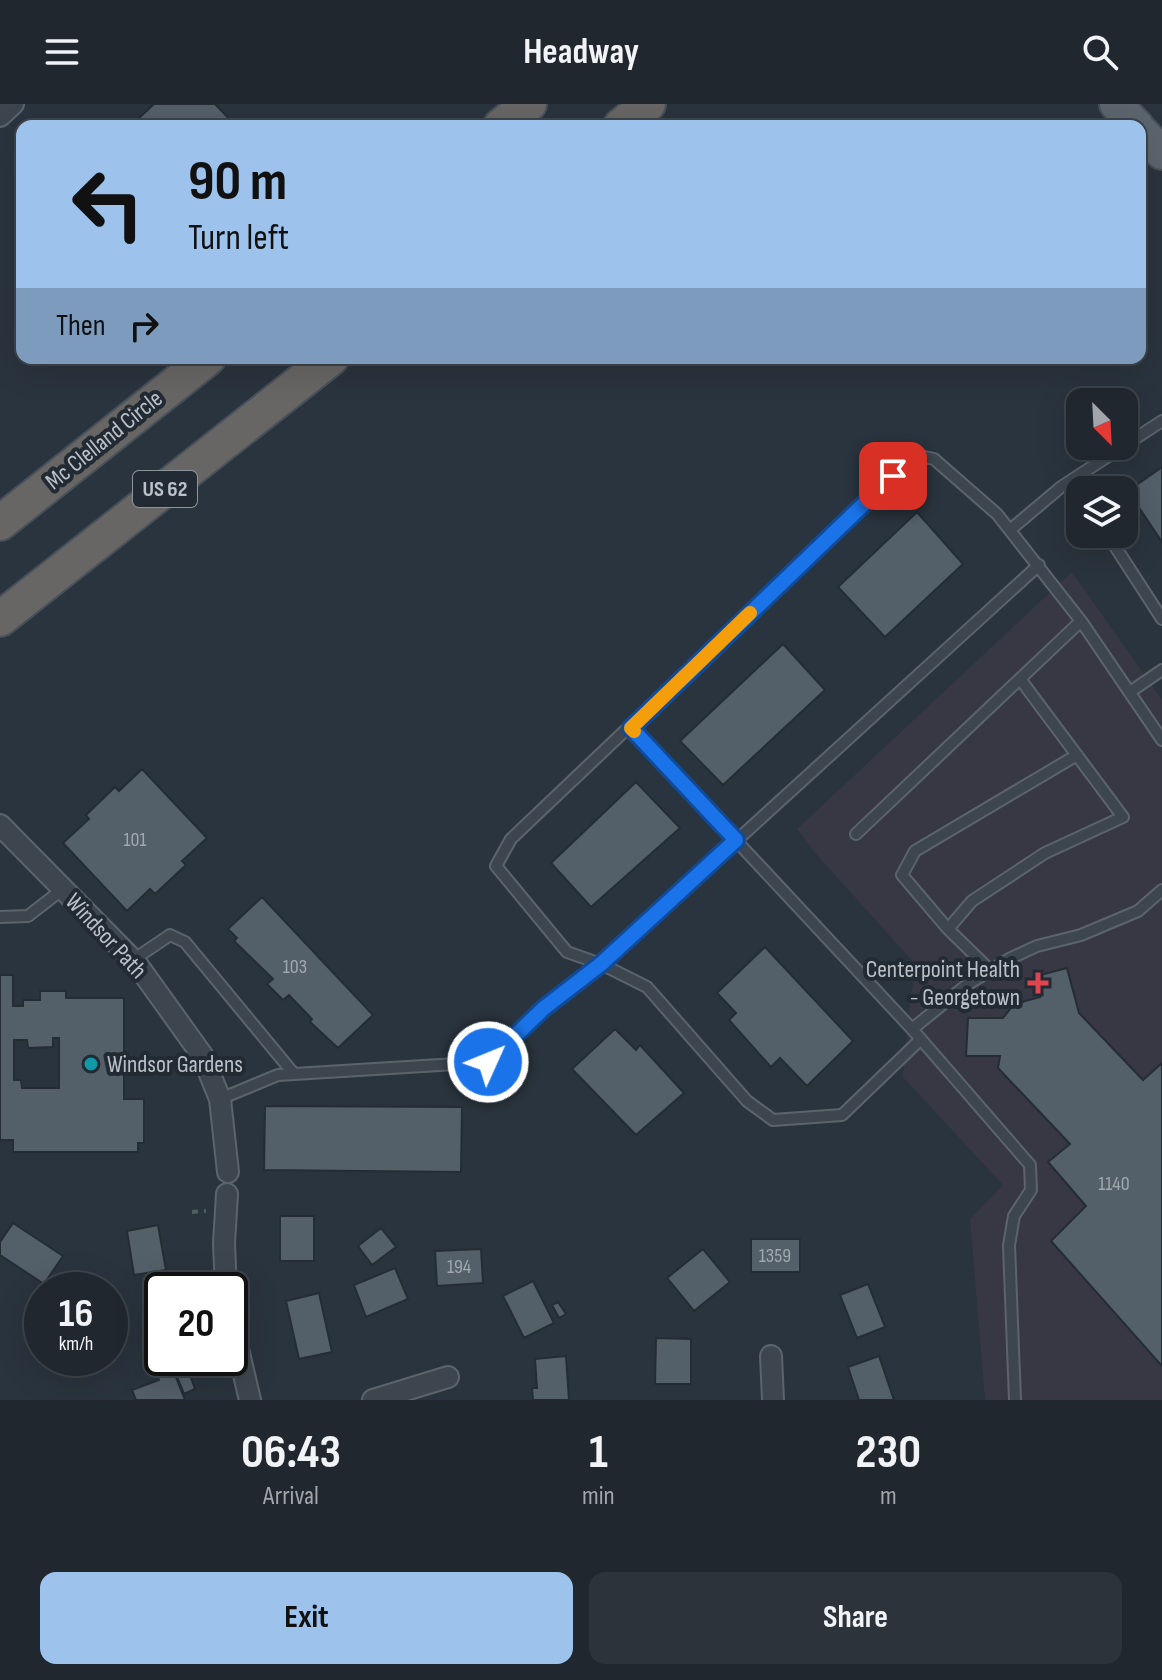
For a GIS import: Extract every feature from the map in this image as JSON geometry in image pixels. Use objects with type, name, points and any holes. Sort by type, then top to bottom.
[{"type":"highway","points":[[509,120],[529,104]]},
{"type":"highway","points":[[628,120],[648,104]]},
{"type":"highway","name":"Mc Clelland Circle","points":[[0,523],[200,364]]},
{"type":"highway","name":"US 62","points":[[0,619],[323,364]]},
{"type":"main road","points":[[1116,104],[1131,120]]},
{"type":"main road","points":[[1146,136],[1162,153]]},
{"type":"street","points":[[0,116],[13,104]]},
{"type":"street","name":"Windsor Path","points":[[0,825],[133,960],[202,1055],[220,1099],[228,1172]]},
{"type":"street","points":[[225,1272],[227,1194]]},
{"type":"street","points":[[771,1356],[773,1400]]},
{"type":"street","points":[[244,1376],[250,1400]]},
{"type":"street","points":[[373,1400],[448,1377]]},
{"type":"lane","points":[[1078,476],[1162,421]]},
{"type":"lane","points":[[921,1039],[842,1115],[773,1120],[747,1101],[647,987],[601,964],[567,952],[496,866],[511,839],[915,455],[934,459],[997,514],[1081,621],[1162,740]]},
{"type":"lane","points":[[1010,530],[1066,485]]},
{"type":"lane","points":[[1116,548],[1162,619]]},
{"type":"lane","points":[[220,1099],[278,1075],[488,1062],[544,1008],[601,964],[1039,565]]},
{"type":"lane","points":[[856,834],[1081,621]]},
{"type":"lane","points":[[1130,692],[1162,670]]},
{"type":"lane","points":[[948,929],[972,901],[1033,861],[1123,817],[1020,679]]},
{"type":"lane","points":[[631,728],[912,1029],[1030,1165],[1031,1190],[1014,1216],[1009,1245],[1015,1400]]},
{"type":"lane","points":[[992,972],[948,929],[902,875],[915,851],[1077,755]]},
{"type":"lane","points":[[0,917],[28,916],[63,889]]},
{"type":"lane","points":[[912,1029],[968,984],[1011,958],[1037,946],[1081,935],[1138,911],[1162,890]]},
{"type":"lane","points":[[133,960],[170,935],[185,942],[294,1074]]},
{"type":"shaded area","name":"Centerpoint Health - Georgetown","points":[[1072,572],[1162,700],[1162,1400],[985,1400],[970,1219],[1003,1185],[903,1077],[910,999],[917,966],[797,829]]},
{"type":"building","points":[[154,104],[215,104],[230,120],[139,120]]},
{"type":"building","points":[[1162,467],[1162,542],[1138,506],[1138,484]]},
{"type":"building","points":[[917,512],[963,564],[885,637],[838,587]]},
{"type":"building","points":[[783,644],[825,690],[723,785],[680,741]]},
{"type":"building","points":[[142,769],[207,838],[182,861],[186,865],[155,894],[150,889],[127,911],[63,843],[89,819],[86,815],[115,787],[119,791]]},
{"type":"building","points":[[636,782],[680,828],[591,907],[551,863]]},
{"type":"building","points":[[262,897],[373,1015],[338,1048],[310,1022],[312,1019],[289,995],[283,1000],[267,984],[273,979],[234,941],[237,938],[228,929]]},
{"type":"building","points":[[765,947],[853,1041],[807,1086],[780,1058],[771,1067],[729,1020],[736,1013],[717,993]]},
{"type":"building","points":[[1067,968],[1079,1013],[1143,1080],[1162,1063],[1162,1366],[1051,1241],[1086,1206],[1048,1162],[1070,1144],[998,1068],[1000,1056],[966,1056],[968,1018],[1003,1018],[1014,1004],[1040,997],[1033,977]]},
{"type":"building","name":"Windsor Gardens","points":[[0,975],[13,975],[13,1006],[23,1006],[23,1000],[40,1000],[40,991],[66,991],[66,998],[124,998],[124,1099],[144,1099],[144,1143],[138,1143],[138,1152],[13,1152],[13,1140],[0,1140]],"holes":[[[53,1038],[59,1038],[59,1088],[22,1088],[21,1080],[14,1080],[14,1040],[27,1040],[28,1048],[53,1047]]]},
{"type":"building","points":[[615,1029],[636,1050],[640,1045],[684,1093],[636,1135],[572,1069]]},
{"type":"building","points":[[265,1106],[462,1107],[461,1172],[264,1170]]},
{"type":"building","points":[[280,1216],[314,1216],[314,1261],[280,1261]]},
{"type":"building","points":[[13,1223],[63,1256],[52,1272],[26,1272],[0,1255],[0,1242]]},
{"type":"building","points":[[158,1225],[166,1270],[134,1275],[127,1231]]},
{"type":"building","points":[[381,1228],[396,1247],[372,1265],[358,1246]]},
{"type":"building","points":[[751,1239],[800,1239],[800,1272],[751,1272]]},
{"type":"building","points":[[481,1249],[483,1283],[437,1286],[435,1251]]},
{"type":"building","points":[[703,1249],[730,1282],[694,1311],[667,1278]]},
{"type":"building","points":[[395,1268],[408,1299],[366,1317],[354,1285]]},
{"type":"building","points":[[533,1281],[554,1323],[524,1338],[503,1296]]},
{"type":"building","points":[[868,1284],[885,1327],[857,1338],[840,1295]]},
{"type":"building","points":[[319,1293],[332,1352],[299,1359],[286,1301]]},
{"type":"building","points":[[558,1302],[566,1314],[559,1318],[552,1305]]},
{"type":"building","points":[[656,1338],[691,1339],[691,1384],[655,1384]]},
{"type":"building","points":[[566,1356],[569,1400],[533,1400],[532,1388],[537,1388],[535,1359]]},
{"type":"building","points":[[879,1356],[894,1400],[859,1400],[848,1367]]},
{"type":"building","points":[[158,1376],[176,1376],[185,1400],[136,1400],[132,1390],[159,1380]]},
{"type":"building","points":[[177,1376],[190,1376],[195,1389],[184,1394]]},
{"type":"slow traffic","points":[[634,731],[631,728],[750,613]]},
{"type":"place","name":"Centerpoint Health - Georgetown","points":[[1038,983]]},
{"type":"place","name":"Windsor Gardens","points":[[91,1064]]},
{"type":"route","points":[[488,1062],[544,1008],[601,964],[736,840],[631,728],[893,476]]}]
